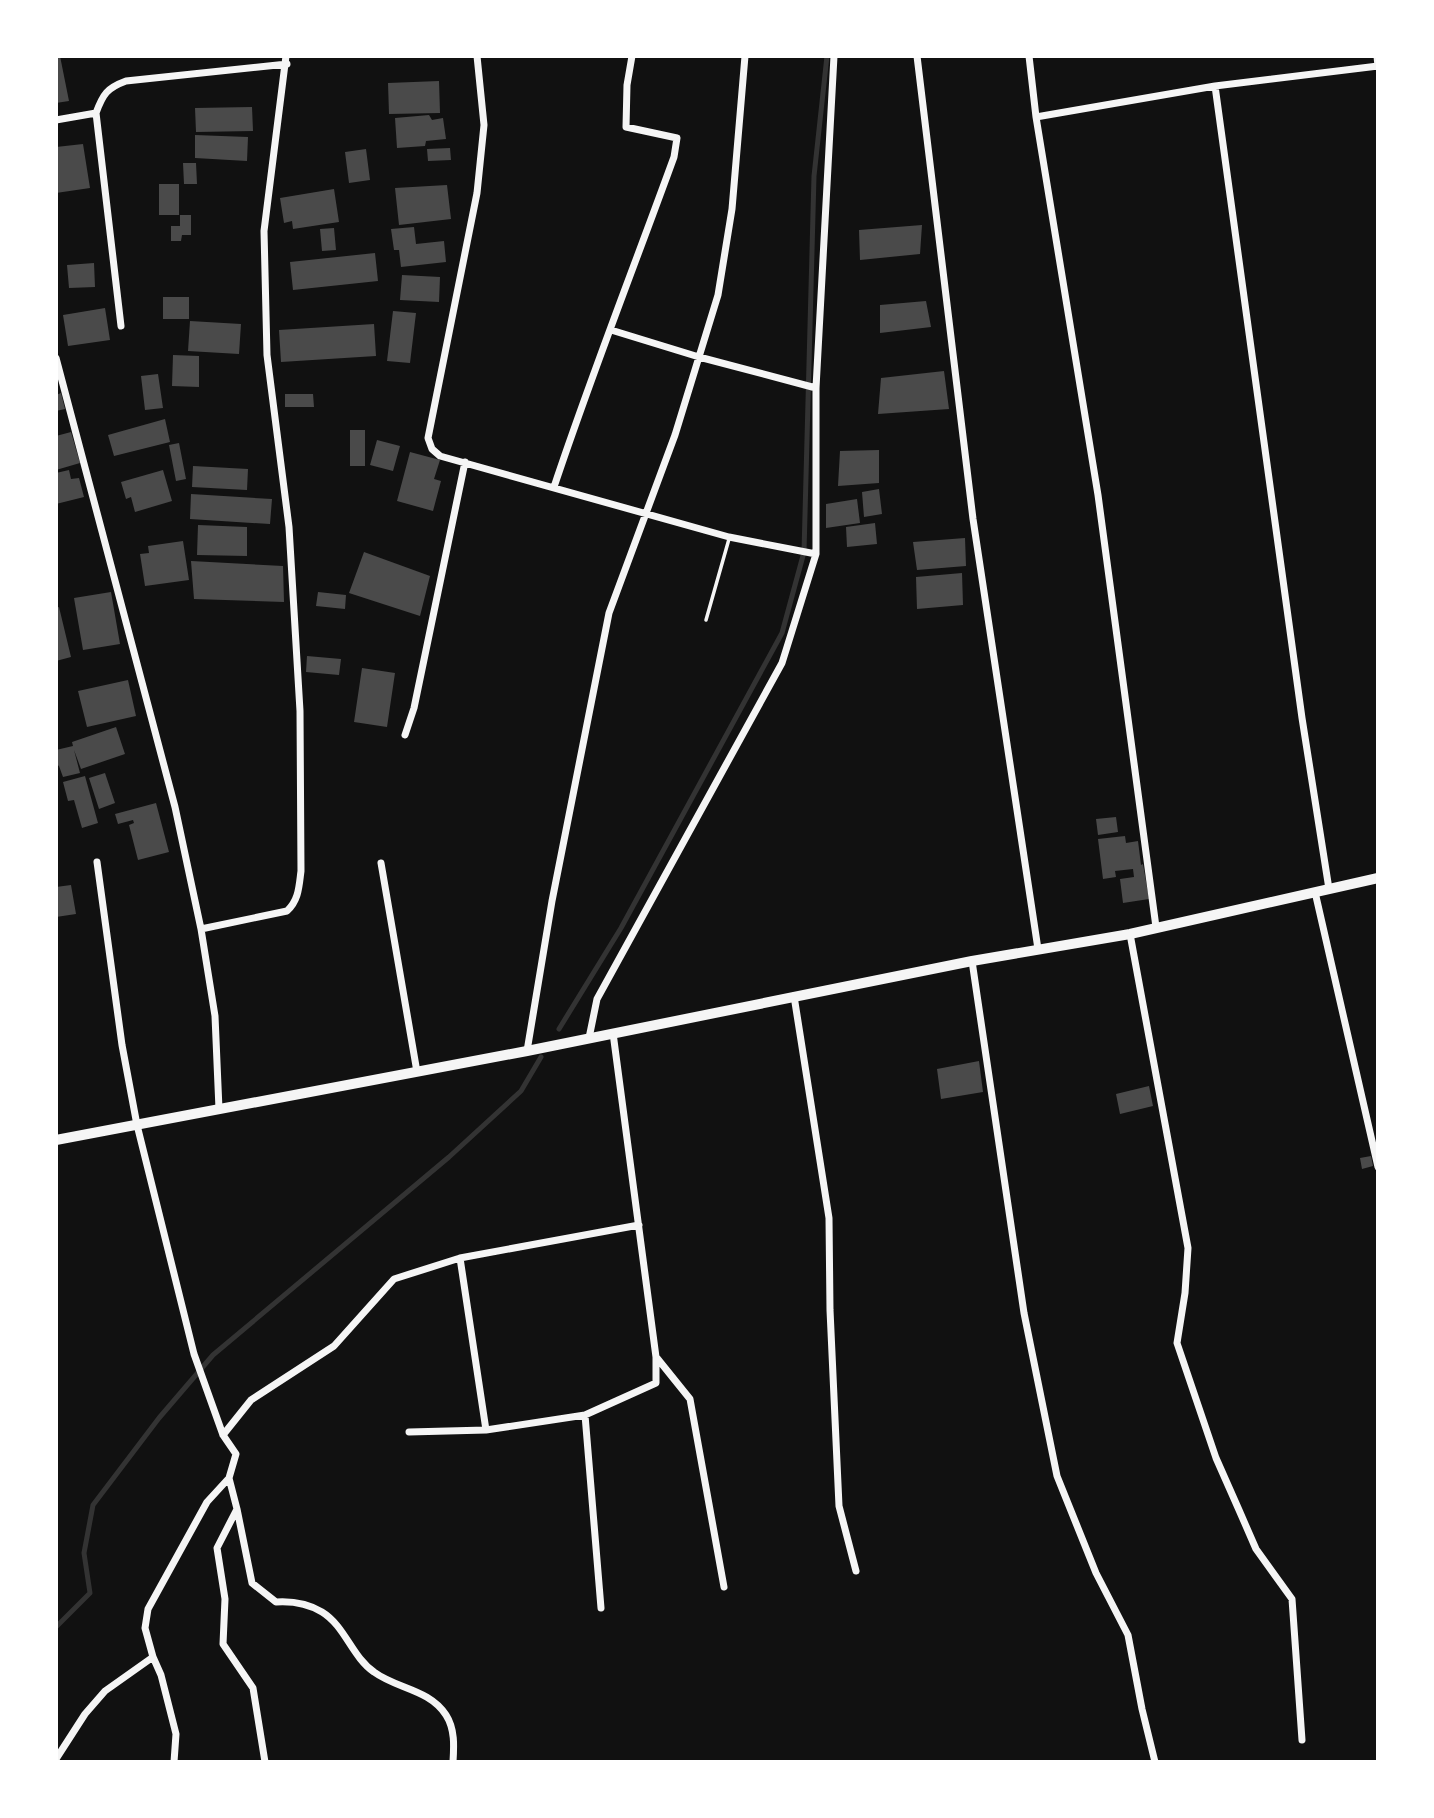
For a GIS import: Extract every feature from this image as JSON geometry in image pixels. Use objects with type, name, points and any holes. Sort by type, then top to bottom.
[{"type":"main road","points":[[56,1140],[527,1051],[972,961],[1130,934],[1378,878]]},
{"type":"street","points":[[477,56],[484,125],[477,193],[428,438],[432,449],[440,456],[729,537],[816,554]]},
{"type":"street","points":[[554,486],[674,157],[677,138],[626,127],[627,85],[632,56]]},
{"type":"street","points":[[527,1051],[552,901],[608,613],[675,435],[718,295],[732,209],[745,56]]},
{"type":"street","points":[[589,1038],[597,999],[782,663],[816,554],[816,388],[834,56]]},
{"type":"street","points":[[917,56],[973,519],[1038,949]]},
{"type":"street","points":[[1029,56],[1036,117],[1098,495],[1156,927]]},
{"type":"street","points":[[1036,117],[1215,86],[1378,66],[1377,56]]},
{"type":"street","points":[[121,326],[96,113],[103,93],[126,81],[286,60],[264,231],[267,355],[289,527],[299,698],[301,871],[294,904],[286,911],[201,929]]},
{"type":"street","points":[[1215,86],[1301,718],[1329,889]]},
{"type":"street","points":[[56,120],[96,113]]},
{"type":"street","points":[[611,330],[816,388]]},
{"type":"street","points":[[56,358],[175,807],[201,929],[215,1016],[219,1109]]},
{"type":"street","points":[[405,735],[414,708],[465,462]]},
{"type":"street","points":[[97,862],[122,1045],[137,1125],[194,1353],[223,1434],[236,1454],[229,1478],[207,1502],[148,1609],[145,1628],[161,1675],[176,1734],[174,1762]]},
{"type":"street","points":[[381,863],[417,1072]]},
{"type":"street","points":[[1315,892],[1378,1167]]},
{"type":"street","points":[[1130,934],[1188,1248],[1185,1293],[1177,1343],[1216,1458],[1256,1549],[1292,1599],[1302,1740]]},
{"type":"street","points":[[972,961],[1024,1313],[1057,1476],[1096,1573],[1128,1635],[1155,1762]]},
{"type":"street","points":[[794,996],[829,1218],[830,1310],[839,1506],[856,1571]]},
{"type":"street","points":[[409,1432],[486,1430],[585,1415],[656,1383],[656,1357],[612,1033]]},
{"type":"street","points":[[223,1434],[251,1401],[334,1346],[394,1279],[460,1258],[639,1225]]},
{"type":"street","points":[[460,1258],[486,1430]]},
{"type":"street","points":[[656,1357],[690,1399],[724,1587]]},
{"type":"street","points":[[585,1415],[601,1608]]},
{"type":"street","points":[[229,1478],[252,1583],[276,1602],[295,1601],[320,1610],[332,1619],[370,1670],[390,1683],[416,1691],[433,1700],[447,1716],[454,1736],[453,1762]]},
{"type":"street","points":[[237,1509],[216,1548],[225,1599],[223,1644],[253,1688],[265,1762]]},
{"type":"street","points":[[56,1759],[85,1714],[105,1691],[153,1657]]},
{"type":"lane","points":[[706,620],[729,537]]},
{"type":"building","points":[[60,56],[69,101],[56,103],[56,57]]},
{"type":"building","points":[[439,81],[440,113],[389,114],[388,83]]},
{"type":"building","points":[[252,107],[253,131],[196,132],[195,108]]},
{"type":"building","points":[[429,115],[432,120],[443,118],[446,139],[426,141],[425,146],[397,148],[395,118]]},
{"type":"building","points":[[195,135],[248,137],[247,161],[195,158]]},
{"type":"building","points":[[83,144],[90,188],[56,193],[56,147]]},
{"type":"building","points":[[450,148],[451,160],[428,161],[427,149]]},
{"type":"building","points":[[366,149],[370,180],[349,183],[345,152]]},
{"type":"building","points":[[183,163],[196,163],[197,184],[184,184]]},
{"type":"building","points":[[159,184],[179,184],[179,215],[159,215]]},
{"type":"building","points":[[447,185],[451,219],[399,225],[395,188]]},
{"type":"building","points":[[334,189],[339,222],[293,229],[292,221],[284,223],[280,198]]},
{"type":"building","points":[[180,215],[191,215],[191,235],[182,235],[181,241],[171,241],[171,226],[180,226]]},
{"type":"building","points":[[922,225],[920,254],[860,260],[859,230]]},
{"type":"building","points":[[414,227],[416,244],[444,241],[446,262],[401,267],[399,250],[394,250],[391,229]]},
{"type":"building","points":[[334,228],[336,250],[322,251],[320,229]]},
{"type":"building","points":[[375,253],[378,281],[293,290],[290,262]]},
{"type":"building","points":[[94,263],[95,287],[69,288],[67,265]]},
{"type":"building","points":[[402,275],[440,277],[439,302],[400,300]]},
{"type":"building","points":[[163,297],[189,297],[189,319],[163,319]]},
{"type":"building","points":[[926,301],[931,327],[880,333],[880,305]]},
{"type":"building","points":[[105,308],[110,340],[68,346],[63,315]]},
{"type":"building","points":[[393,311],[416,313],[410,363],[387,361]]},
{"type":"building","points":[[190,321],[241,324],[239,354],[188,351]]},
{"type":"building","points":[[374,324],[376,356],[281,362],[279,330]]},
{"type":"building","points":[[173,355],[199,356],[199,387],[172,386]]},
{"type":"building","points":[[944,371],[949,409],[878,414],[881,378]]},
{"type":"building","points":[[158,374],[163,408],[145,410],[141,376]]},
{"type":"building","points":[[61,393],[65,409],[56,411],[56,395]]},
{"type":"building","points":[[285,394],[313,394],[314,407],[285,407]]},
{"type":"building","points":[[165,419],[170,442],[114,456],[108,435]]},
{"type":"building","points":[[350,430],[365,430],[365,466],[350,466]]},
{"type":"building","points":[[71,432],[80,463],[56,470],[56,436]]},
{"type":"building","points":[[377,440],[400,446],[393,471],[370,465]]},
{"type":"building","points":[[179,443],[186,479],[176,481],[169,445]]},
{"type":"building","points":[[879,450],[879,483],[838,486],[840,451]]},
{"type":"building","points":[[410,452],[440,460],[434,479],[441,481],[433,511],[397,501]]},
{"type":"building","points":[[193,466],[248,469],[247,490],[192,487]]},
{"type":"building","points":[[69,470],[71,479],[79,478],[84,497],[56,504],[56,473]]},
{"type":"building","points":[[163,470],[172,501],[135,512],[131,497],[126,499],[121,482]]},
{"type":"building","points":[[879,489],[882,514],[864,517],[862,492]]},
{"type":"building","points":[[191,494],[272,499],[270,524],[190,519]]},
{"type":"building","points":[[857,499],[860,523],[826,528],[826,504]]},
{"type":"building","points":[[875,523],[877,544],[847,547],[846,527]]},
{"type":"building","points":[[198,525],[247,527],[247,556],[197,555]]},
{"type":"building","points":[[965,538],[966,566],[917,570],[913,542]]},
{"type":"building","points":[[183,541],[189,580],[145,586],[140,554],[149,553],[148,546]]},
{"type":"building","points":[[364,552],[430,576],[420,616],[349,593]]},
{"type":"building","points":[[191,561],[283,566],[284,602],[194,599]]},
{"type":"building","points":[[962,573],[963,605],[917,609],[916,577]]},
{"type":"building","points":[[111,592],[120,644],[83,650],[74,598]]},
{"type":"building","points":[[318,592],[346,595],[345,609],[316,606]]},
{"type":"building","points":[[59,607],[71,657],[56,661],[56,608]]},
{"type":"building","points":[[307,656],[341,659],[339,675],[306,672]]},
{"type":"building","points":[[362,668],[395,673],[387,727],[354,722]]},
{"type":"building","points":[[128,680],[136,716],[87,727],[78,691]]},
{"type":"building","points":[[116,727],[125,754],[81,769],[74,750],[80,773],[63,777],[56,764],[56,750],[73,746],[72,742]]},
{"type":"building","points":[[105,773],[115,803],[99,809],[89,778]]},
{"type":"building","points":[[85,776],[98,823],[82,828],[74,800],[68,801],[63,782]]},
{"type":"building","points":[[156,803],[169,852],[138,860],[129,825],[134,823],[133,820],[118,824],[115,814]]},
{"type":"building","points":[[1116,817],[1118,832],[1098,835],[1096,819]]},
{"type":"building","points":[[1125,836],[1126,843],[1138,841],[1149,899],[1123,903],[1120,879],[1134,877],[1133,869],[1115,871],[1116,877],[1103,879],[1098,839]]},
{"type":"building","points":[[71,885],[76,914],[56,917],[56,887]]},
{"type":"building","points":[[979,1061],[983,1092],[941,1099],[937,1069]]},
{"type":"building","points":[[1149,1086],[1153,1106],[1120,1114],[1116,1094]]},
{"type":"building","points":[[1371,1156],[1373,1166],[1362,1169],[1360,1158]]},
{"type":"waterway","points":[[559,1029],[621,928],[782,633],[804,552],[814,176],[827,56]]},
{"type":"waterway","points":[[56,1627],[90,1593],[84,1553],[93,1505],[159,1418],[213,1355],[449,1157],[521,1091],[541,1057]]}]
